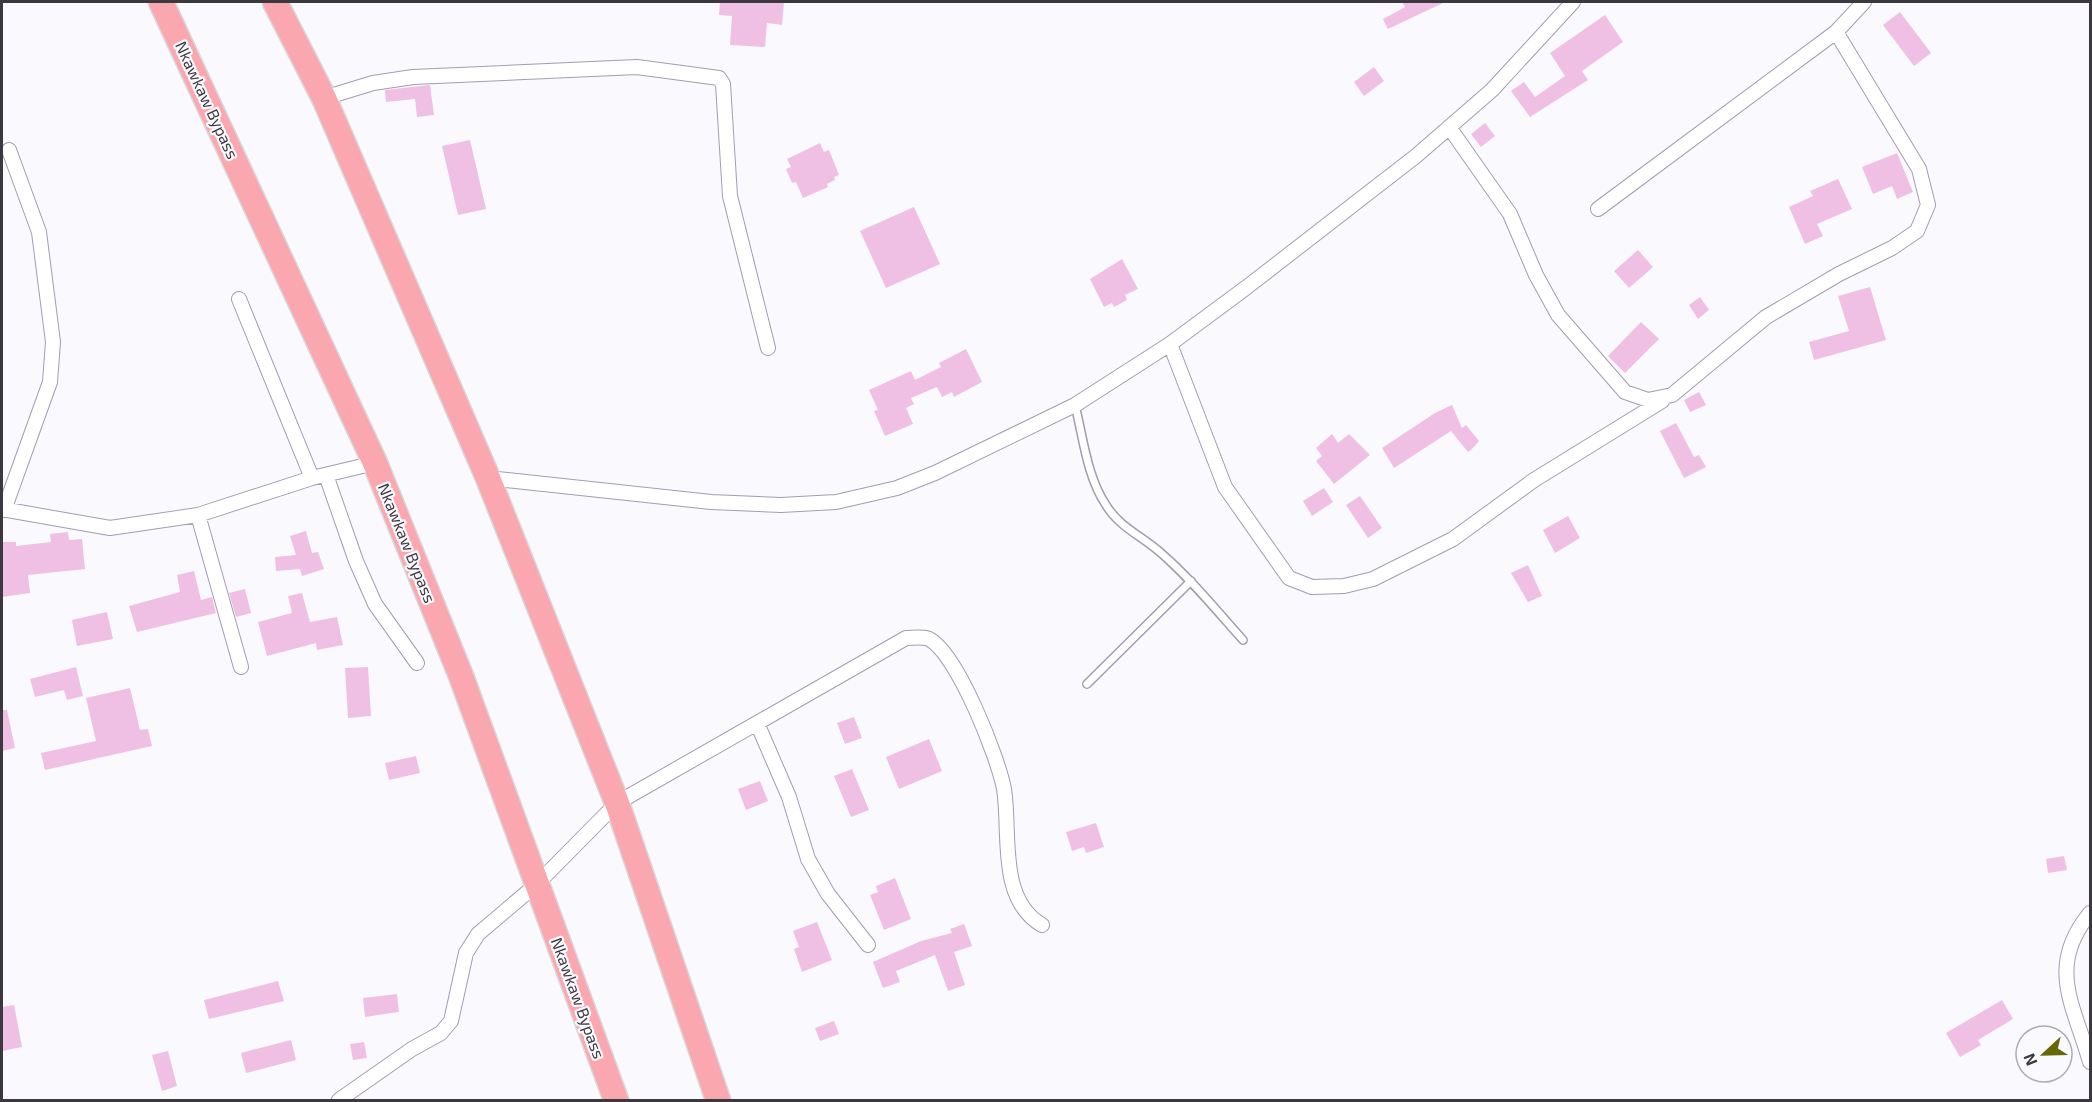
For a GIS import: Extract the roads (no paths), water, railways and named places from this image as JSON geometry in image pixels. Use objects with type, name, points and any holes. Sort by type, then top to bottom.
[{"type":"highway","name":"Nkawkaw Bypass","points":[[161,2],[375,463],[461,676],[616,1101]]},
{"type":"highway","points":[[275,2],[324,98],[488,478],[617,803],[718,1101]]},
{"type":"street","points":[[488,478],[711,502],[781,505],[836,502],[897,488],[935,473],[1075,405],[1170,344],[1248,287],[1492,90],[1573,2]]},
{"type":"street","points":[[1598,208],[1836,32],[1864,2]]},
{"type":"street","points":[[1170,344],[1225,487],[1289,578],[1312,587],[1344,586],[1373,579],[1453,539],[1534,480],[1672,395],[1766,317],[1839,274],[1892,248],[1917,231],[1928,206],[1919,169],[1836,32]]},
{"type":"street","points":[[324,98],[373,83],[413,77],[637,67],[719,78],[723,84],[730,196],[768,348]]},
{"type":"street","points":[[1449,127],[1510,214],[1544,291],[1558,315],[1625,392],[1648,400],[1672,395]]},
{"type":"street","points":[[9,150],[39,232],[53,342],[50,382],[3,510],[110,528],[198,515],[319,477],[375,463]]},
{"type":"street","points":[[239,299],[375,604],[417,663]]},
{"type":"street","points":[[198,515],[241,667]]},
{"type":"street","points":[[339,1101],[412,1049],[441,1033],[451,1021],[466,953],[478,934],[537,884],[617,803],[906,638],[927,638],[941,650],[964,683],[993,754],[1004,789],[1012,886],[1035,921],[1042,925]]},
{"type":"street","points":[[757,723],[789,797],[808,859],[828,894],[868,945]]},
{"type":"street","points":[[2091,914],[2069,946],[2067,994],[2091,1062]]},
{"type":"lane","points":[[1075,405],[1094,480],[1105,505],[1121,524],[1159,551],[1191,581],[1243,640]]},
{"type":"lane","points":[[1087,684],[1191,581]]}]
